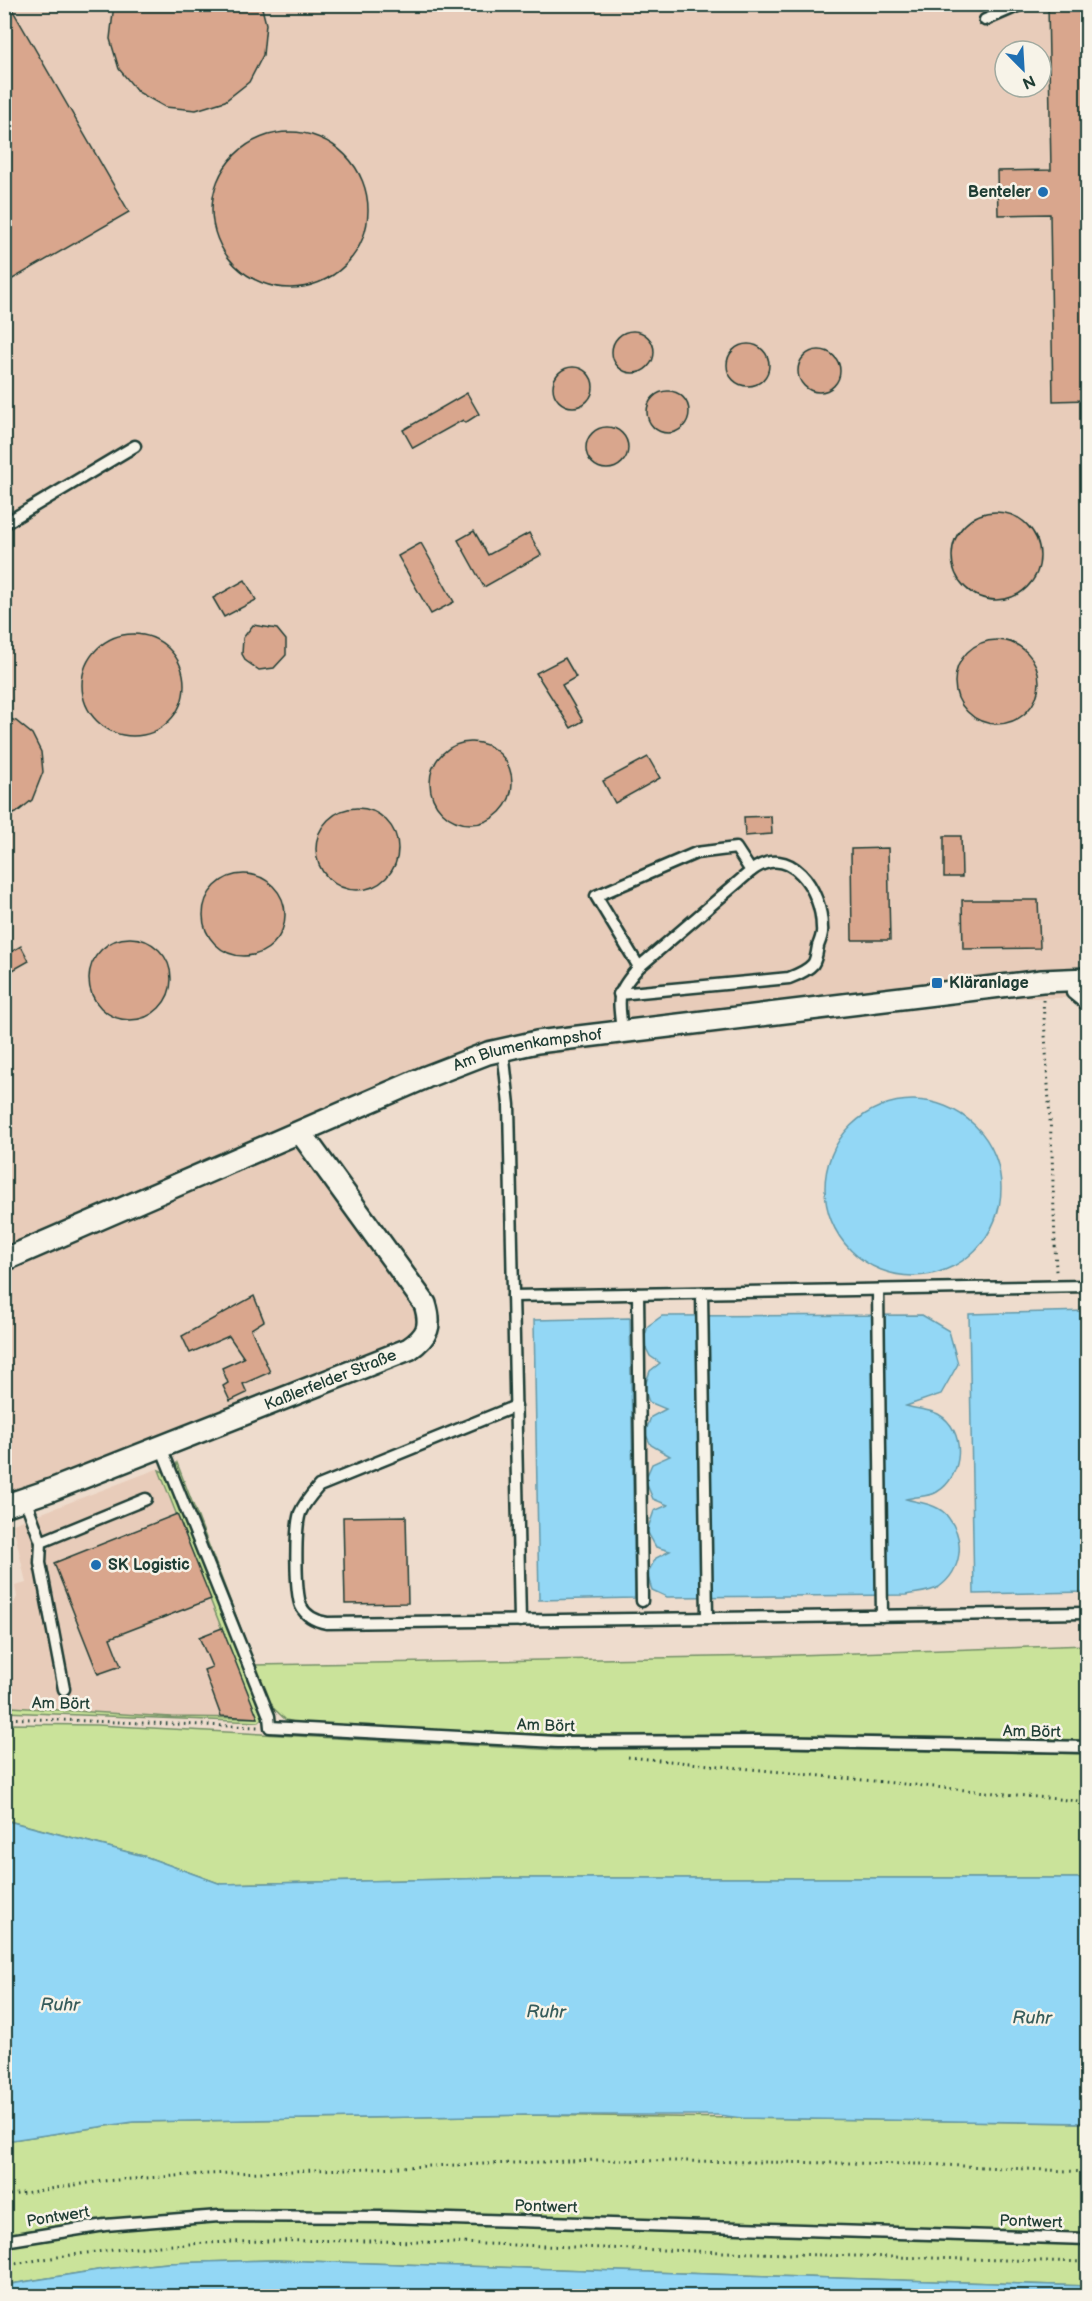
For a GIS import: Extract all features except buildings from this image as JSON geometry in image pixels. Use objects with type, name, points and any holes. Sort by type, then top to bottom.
[{"type":"street","name":"Am Blumenkampshof","points":[[4,1260],[426,1077],[503,1050],[621,1032],[1078,985]]},
{"type":"street","name":"Kaßlerfelder Straße","points":[[4,1506],[409,1349],[423,1339],[429,1329],[425,1304],[301,1133]]},
{"type":"lane","points":[[986,20],[1022,4]]},
{"type":"lane","points":[[4,524],[135,446]]},
{"type":"lane","points":[[639,967],[596,896],[696,853],[736,848],[751,872]]},
{"type":"lane","points":[[619,994],[789,978],[800,974],[814,963],[823,929],[817,898],[809,882],[785,862],[762,862],[639,967],[622,986],[619,994],[621,1032]]},
{"type":"lane","points":[[1078,985],[1088,1006]]},
{"type":"lane","points":[[503,1050],[509,1105],[520,1621]]},
{"type":"lane","points":[[513,1296],[1088,1286]]},
{"type":"lane","points":[[878,1290],[882,1616]]},
{"type":"lane","points":[[702,1293],[707,1618]]},
{"type":"lane","points":[[638,1294],[642,1601]]},
{"type":"lane","points":[[516,1406],[319,1486],[300,1513],[298,1593],[300,1605],[306,1614],[315,1621],[327,1623],[1088,1613]]},
{"type":"lane","points":[[161,1447],[269,1716],[270,1727]]},
{"type":"lane","points":[[26,1499],[40,1542],[40,1563],[64,1689]]},
{"type":"lane","points":[[40,1542],[146,1499]]},
{"type":"lane","name":"Am Bört","points":[[270,1727],[557,1742],[758,1741],[1088,1747]]},
{"type":"lane","name":"Pontwert","points":[[4,2241],[105,2225],[219,2216],[386,2217],[1088,2238]]},
{"type":"path","points":[[1056,1286],[1052,1153],[1043,998],[1078,985]]},
{"type":"path","name":"Am Bört","points":[[4,1718],[270,1727]]},
{"type":"path","points":[[617,1756],[1088,1802]]},
{"type":"path","points":[[4,2196],[102,2181],[205,2174],[597,2160],[922,2164],[1088,2172]]},
{"type":"path","points":[[4,2266],[48,2258],[163,2246],[386,2240],[1088,2262]]},
{"type":"shaded area","points":[[4,5],[1088,5],[1087,998],[1007,998],[448,1068],[302,1133],[425,1304],[423,1339],[4,1506]]},
{"type":"shaded area","points":[[157,1469],[258,1718],[171,1717],[5,1707],[4,1662],[7,1661],[5,1609],[12,1607],[17,1597],[15,1586],[26,1583],[13,1524]]},
{"type":"green space","points":[[177,1463],[255,1665],[767,1656],[1087,1645],[1087,1740],[758,1734],[554,1735],[302,1724],[286,1720],[269,1704],[175,1469]]},
{"type":"green space","points":[[159,1470],[166,1473],[263,1718],[259,1722],[5,1712],[4,1707],[11,1707],[171,1717],[257,1718]]},
{"type":"green space","points":[[4,1724],[97,1725],[556,1750],[757,1748],[1087,1754],[1087,1878],[502,1878],[221,1884],[147,1857],[5,1820]]},
{"type":"green space","points":[[524,2115],[1087,2123],[1087,2286],[273,2260],[168,2263],[104,2269],[5,2285],[5,2141],[133,2122]]},
{"type":"water","points":[[913,1100],[930,1101],[947,1106],[976,1125],[995,1154],[1000,1171],[1000,1205],[995,1222],[976,1251],[947,1270],[930,1275],[913,1276],[896,1275],[879,1270],[850,1251],[831,1222],[826,1205],[825,1188],[826,1171],[831,1154],[850,1125],[879,1106],[896,1101]]},
{"type":"water","points":[[1087,1311],[1087,1592],[974,1594],[969,1314]]},
{"type":"water","points":[[922,1315],[949,1331],[958,1364],[941,1394],[906,1406],[934,1412],[947,1421],[958,1441],[959,1453],[953,1475],[946,1485],[934,1494],[906,1499],[939,1509],[954,1526],[959,1554],[953,1572],[947,1580],[936,1589],[906,1595],[667,1597],[652,1590],[647,1574],[656,1558],[670,1551],[656,1547],[647,1531],[654,1511],[668,1505],[653,1499],[645,1480],[652,1464],[670,1456],[651,1445],[645,1433],[651,1417],[666,1409],[649,1402],[644,1388],[650,1371],[660,1363],[650,1356],[643,1342],[648,1326],[662,1316]]},
{"type":"water","points":[[630,1318],[635,1598],[539,1600],[534,1320]]},
{"type":"water","name":"Ruhr","points":[[4,1820],[147,1857],[221,1884],[502,1878],[1087,1878],[1087,2123],[742,2118],[718,2115],[524,2115],[133,2122],[5,2141]]},
{"type":"water","points":[[273,2260],[1087,2286],[1088,2296],[5,2296],[5,2285],[104,2269],[168,2263]]},
{"type":"place","name":"Benteler","points":[[1043,192]]},
{"type":"place","name":"Kläranlage","points":[[937,983]]},
{"type":"place","name":"SK Logistic","points":[[96,1565]]}]
